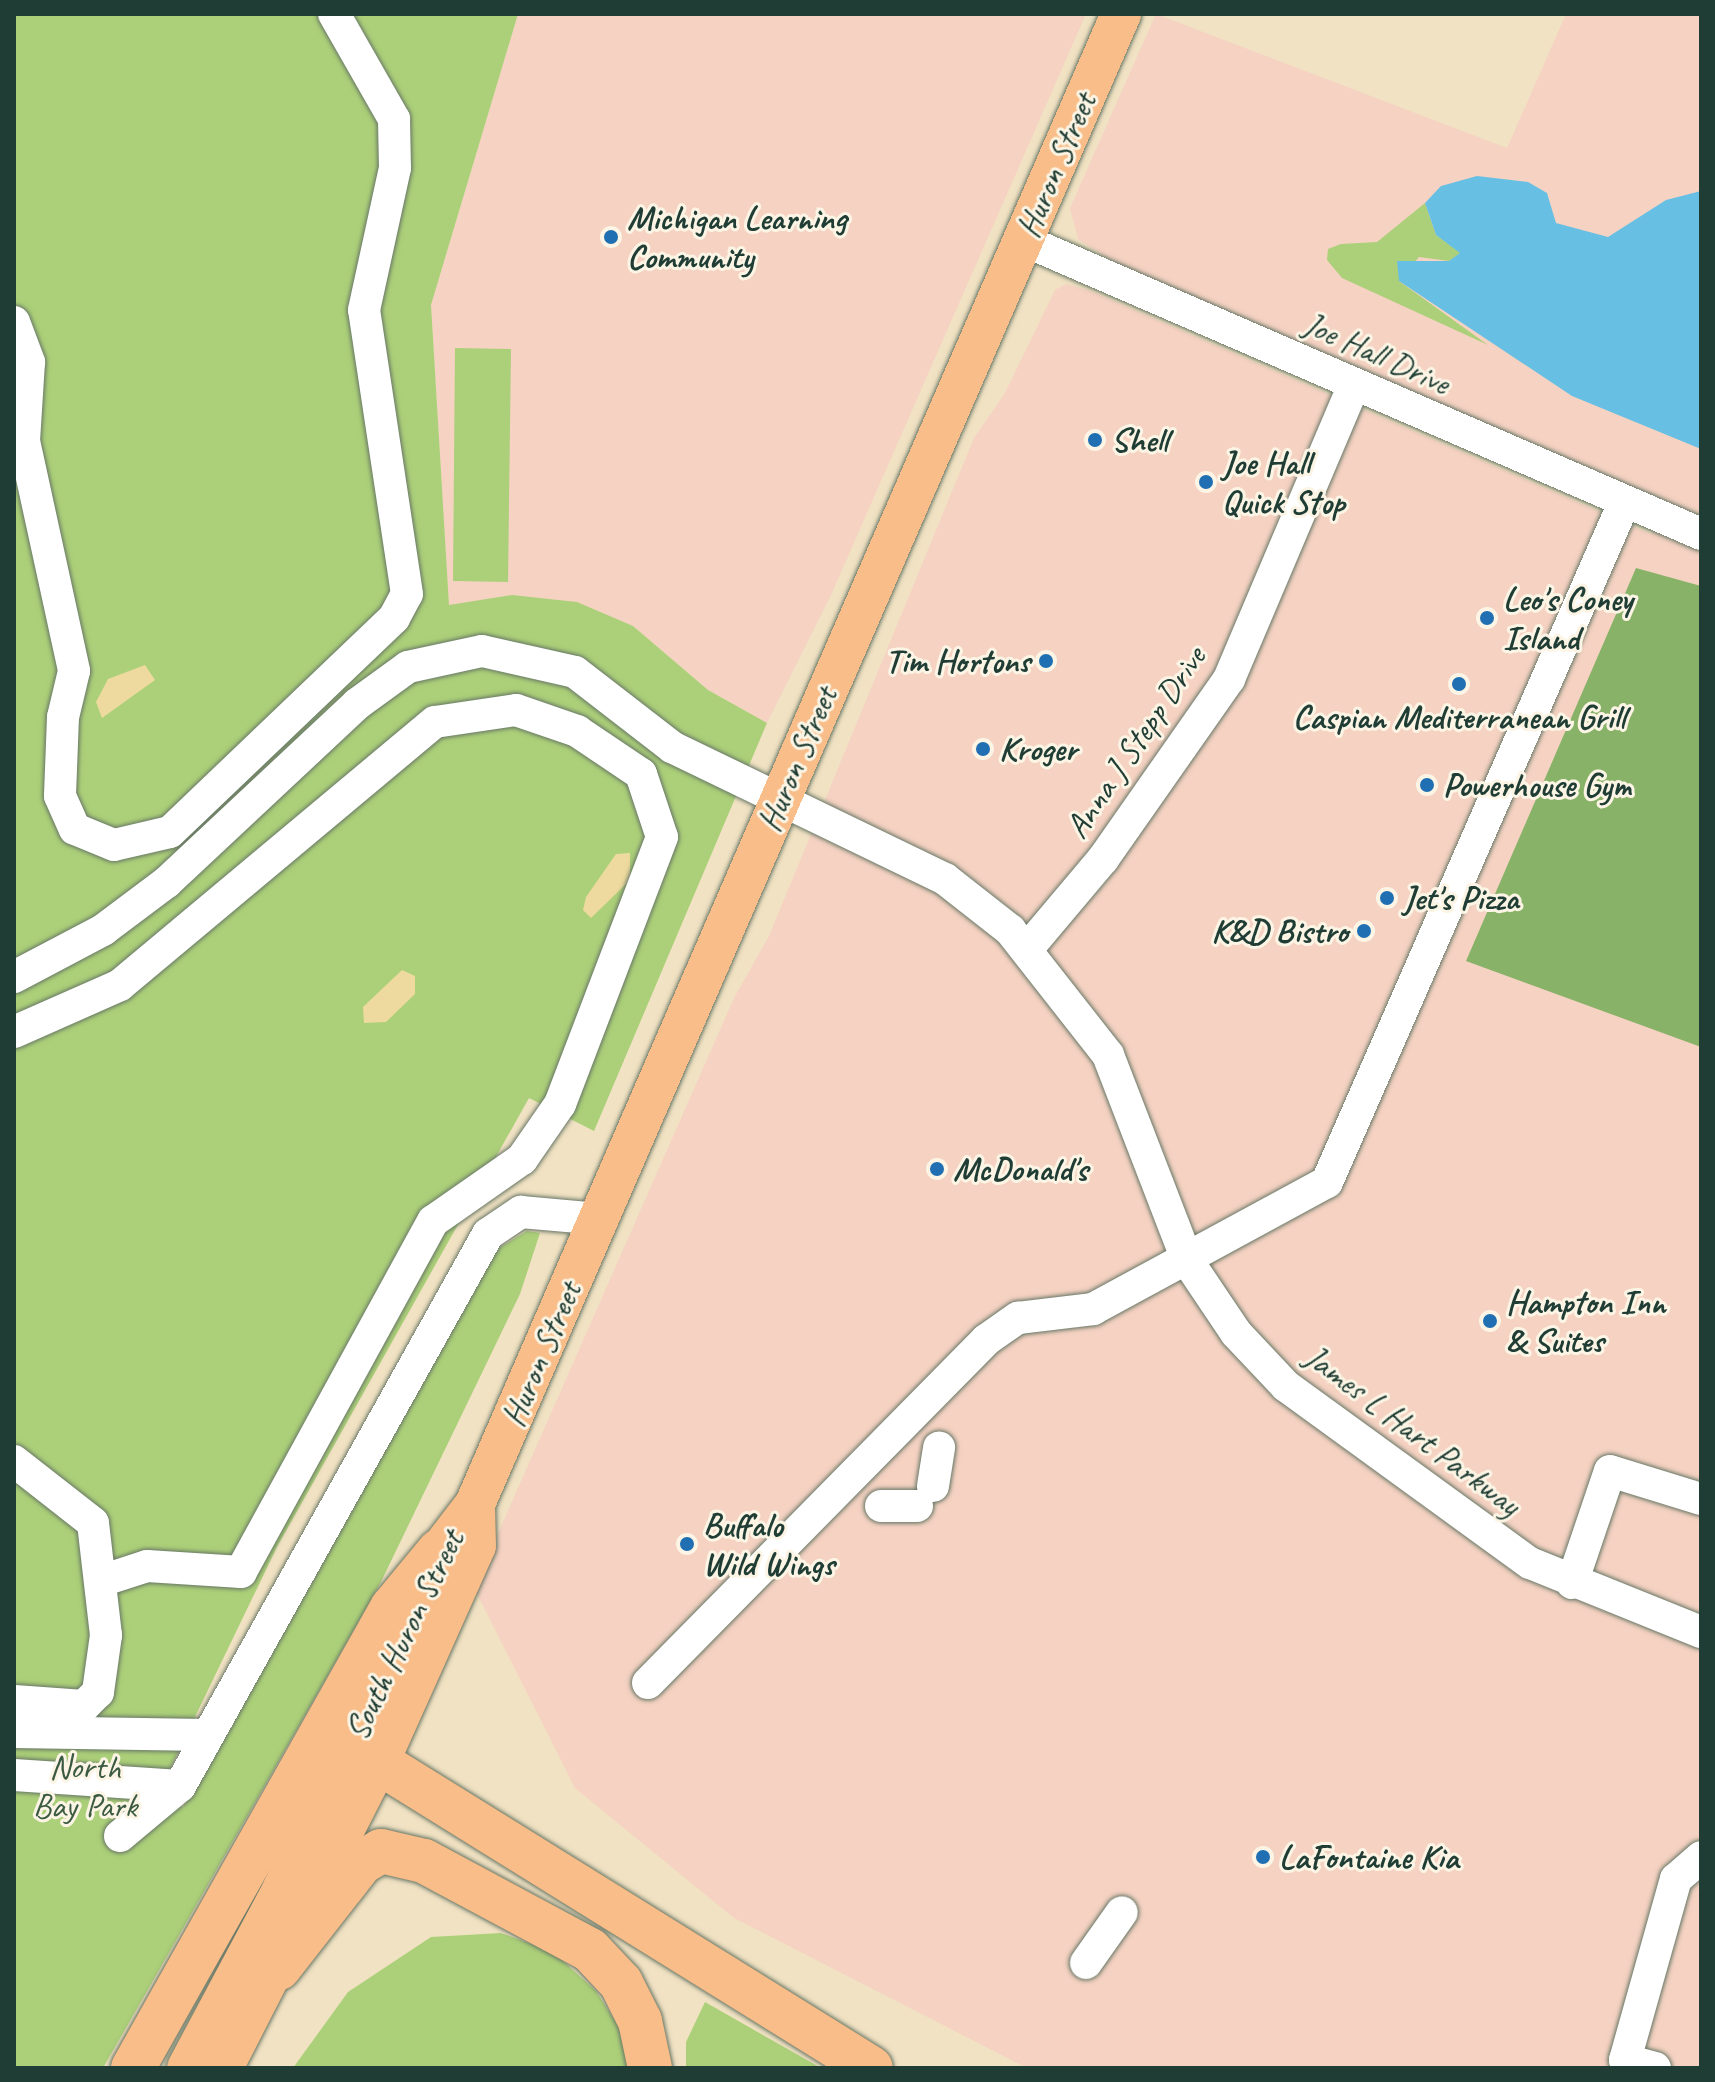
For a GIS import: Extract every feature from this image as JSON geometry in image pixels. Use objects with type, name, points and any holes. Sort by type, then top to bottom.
[{"type":"highway","points":[[133,2068],[392,1608],[439,1551]]},
{"type":"highway","points":[[365,1751],[871,2068]]},
{"type":"highway","points":[[279,1968],[361,1863],[381,1851],[424,1861],[590,1950],[634,2008],[650,2068]]},
{"type":"main road","name":"Huron Street","points":[[475,1504],[1121,14]]},
{"type":"main road","name":"South Huron Street","points":[[223,2068],[279,1968],[365,1751],[439,1551],[475,1504]]},
{"type":"main road","name":"South Huron Street","points":[[187,2068],[476,1546],[475,1504]]},
{"type":"street","points":[[14,322],[29,362],[24,441],[74,671],[63,717],[60,796],[75,829],[114,845],[170,832],[394,618],[407,594],[364,310],[395,168],[394,119],[334,14]]},
{"type":"street","name":"Joe Hall Drive","points":[[1023,240],[1701,534]]},
{"type":"street","name":"Anna J Stepp Drive","points":[[1028,948],[1103,859],[1229,679],[1354,385]]},
{"type":"street","points":[[648,1683],[986,1340],[1018,1318],[1093,1309],[1327,1182],[1350,1143],[1464,863],[1624,503]]},
{"type":"street","name":"James L Hart Parkway","points":[[14,977],[103,930],[167,882],[357,704],[408,667],[452,655],[511,653],[575,672],[672,747],[945,879],[1028,948],[1108,1055],[1187,1260],[1236,1333],[1322,1417],[1519,1556],[1572,1583],[1701,1632]]},
{"type":"street","points":[[14,1032],[120,985],[357,779],[435,722],[516,710],[577,731],[641,774],[662,837],[560,1104],[522,1159],[433,1221],[241,1572],[147,1566],[101,1581]]},
{"type":"street","points":[[120,1836],[180,1786],[488,1234],[521,1212],[599,1219]]},
{"type":"street","points":[[881,1506],[925,1496],[939,1447]]},
{"type":"street","points":[[14,1461],[93,1523],[106,1635],[98,1692],[84,1706],[14,1701]]},
{"type":"street","points":[[1572,1583],[1610,1471],[1701,1499]]},
{"type":"street","points":[[14,1732],[206,1735]]},
{"type":"street","points":[[93,1780],[94,1733]]},
{"type":"street","points":[[14,1775],[180,1786]]},
{"type":"street","points":[[1655,2068],[1625,2060],[1676,1879],[1701,1857]]},
{"type":"street","points":[[1086,1963],[1122,1912]]},
{"type":"shaded area","points":[[518,14],[1086,14],[831,595],[767,723],[708,690],[633,626],[512,595],[449,606],[431,305]]},
{"type":"shaded area","points":[[1156,14],[1507,148],[1566,14],[1701,14],[1701,2068],[1027,2068],[734,1918],[575,1788],[474,1588],[734,998],[769,936],[974,438],[1005,393],[1055,290],[1066,284],[1088,290],[1651,534],[1664,502],[1115,263],[1078,239],[1070,208]]},
{"type":"green space","name":"North Bay Park","points":[[14,14],[518,14],[431,305],[449,605],[512,595],[577,602],[633,626],[708,690],[767,723],[594,1131],[529,1098],[277,1547],[152,1806],[183,1807],[494,1251],[527,1231],[540,1233],[520,1294],[380,1584],[103,2068],[14,2068]]},
{"type":"green space","points":[[1425,203],[1436,235],[1461,253],[1449,261],[1419,257],[1399,281],[1488,345],[1342,278],[1327,260],[1328,249],[1341,244],[1377,242]]},
{"type":"green space","points":[[455,348],[511,349],[508,582],[453,581]]},
{"type":"green space","points":[[1636,568],[1701,586],[1701,1047],[1466,961]]},
{"type":"green space","points":[[501,1933],[553,1952],[596,1991],[631,2046],[631,2068],[293,2068],[348,1992],[431,1937]]},
{"type":"green space","points":[[705,2002],[821,2068],[686,2068],[686,2042]]},
{"type":"sand","points":[[145,665],[155,680],[102,718],[96,702],[108,679]]},
{"type":"sand","points":[[630,853],[630,880],[591,918],[583,910],[586,897],[616,854]]},
{"type":"sand","points":[[402,970],[415,976],[415,994],[386,1022],[364,1023],[363,1007]]},
{"type":"water","points":[[1477,176],[1528,182],[1547,193],[1556,223],[1608,237],[1666,200],[1701,191],[1701,449],[1572,396],[1399,281],[1397,261],[1449,261],[1460,253],[1436,235],[1425,203],[1441,186]]},
{"type":"place","name":"Michigan Learning Community","points":[[611,237]]},
{"type":"place","name":"Shell","points":[[1095,440]]},
{"type":"place","name":"Joe Hall Quick Stop","points":[[1206,482]]},
{"type":"place","name":"Leo's Coney Island","points":[[1487,618]]},
{"type":"place","name":"Tim Hortons","points":[[1046,661]]},
{"type":"place","name":"Caspian Mediterranean Grill","points":[[1459,684]]},
{"type":"place","name":"Kroger","points":[[983,749]]},
{"type":"place","name":"Powerhouse Gym","points":[[1427,785]]},
{"type":"place","name":"Jet's Pizza","points":[[1387,898]]},
{"type":"place","name":"K&D Bistro","points":[[1364,931]]},
{"type":"place","name":"McDonald's","points":[[937,1169]]},
{"type":"place","name":"Hampton Inn & Suites","points":[[1490,1321]]},
{"type":"place","name":"Buffalo Wild Wings","points":[[687,1544]]},
{"type":"place","name":"LaFontaine Kia","points":[[1263,1857]]}]
